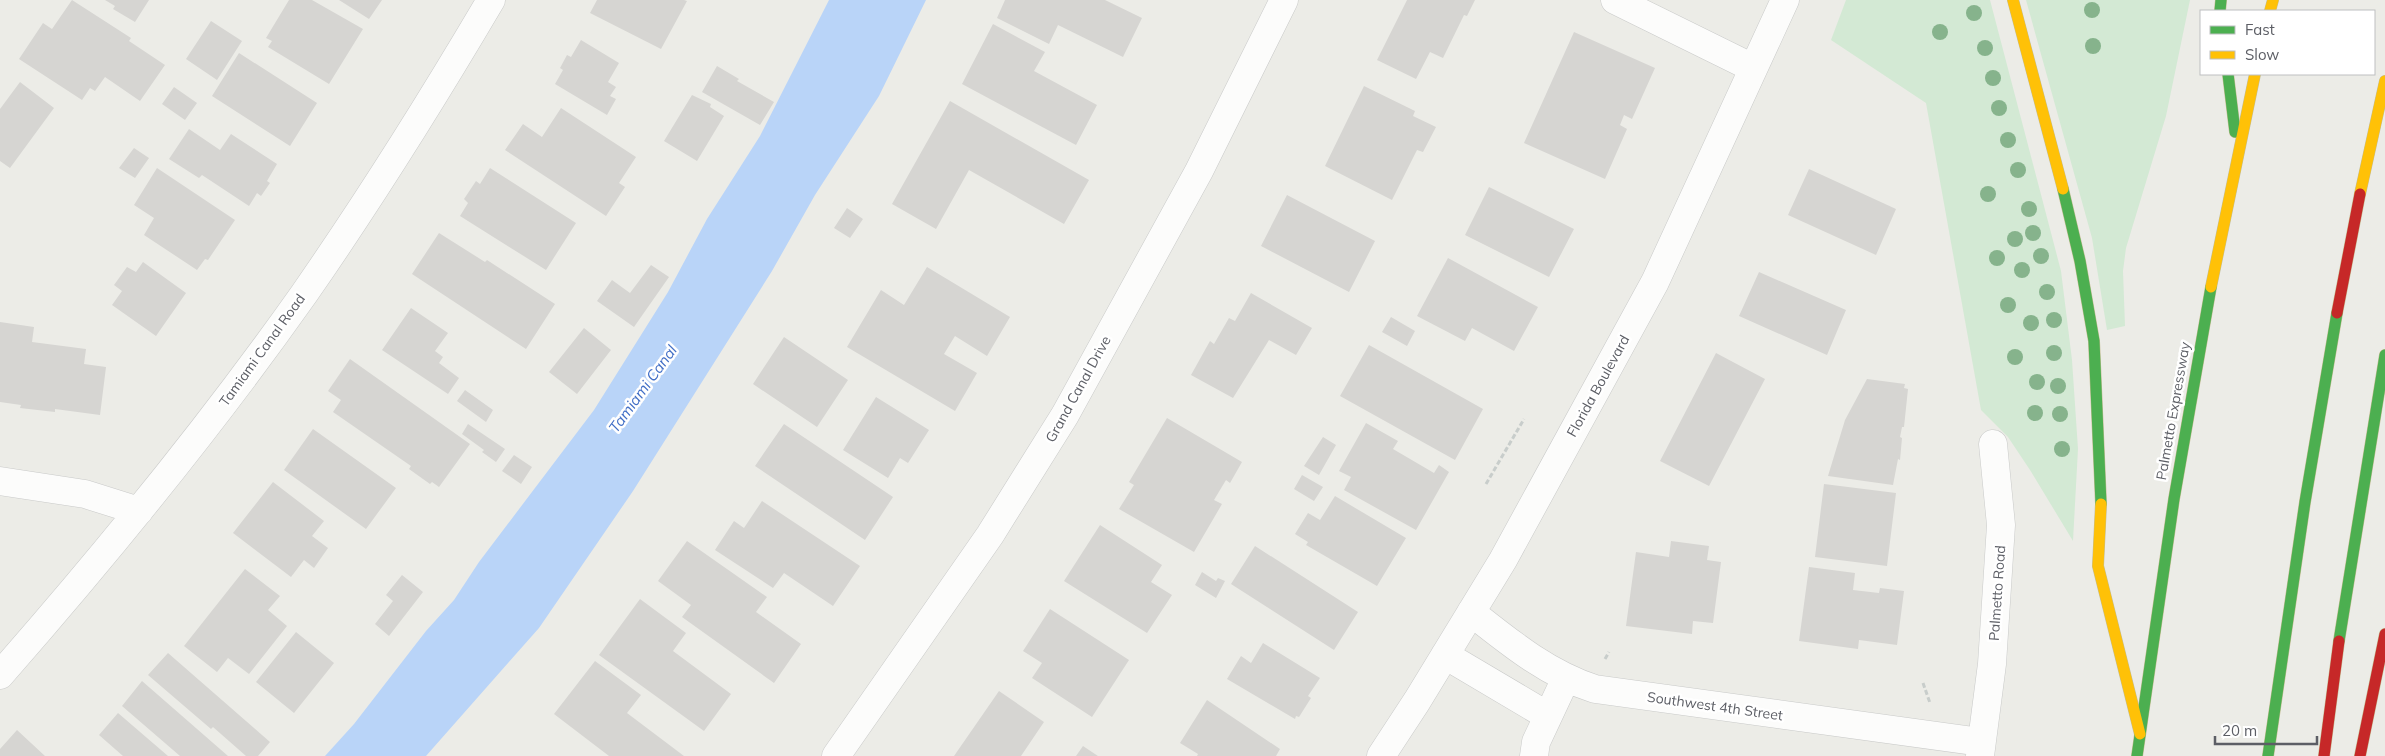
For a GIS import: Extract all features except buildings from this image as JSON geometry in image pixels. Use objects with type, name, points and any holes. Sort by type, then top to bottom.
[{"type":"highway","points":[[2013,0],[2053,146],[2080,261],[2094,341],[2101,493],[2098,566],[2140,734]]},
{"type":"highway","points":[[2228,75],[2238,150]]},
{"type":"highway","name":"Palmetto Expressway","points":[[2137,756],[2180,459],[2210,285],[2255,75]]},
{"type":"highway","points":[[2268,756],[2292,578],[2319,412],[2361,188],[2385,81]]},
{"type":"highway","points":[[2324,756],[2334,675],[2385,355]]},
{"type":"highway","points":[[2360,756],[2385,634]]},
{"type":"street","name":"Tamiami Canal Road","points":[[0,676],[96,565],[203,431],[304,294],[386,170],[491,0]]},
{"type":"street","name":"Grand Canal Drive","points":[[836,756],[990,535],[1065,415],[1199,171],[1284,0]]},
{"type":"street","points":[[1616,0],[1753,68]]},
{"type":"street","name":"Florida Boulevard","points":[[1381,756],[1503,560],[1655,282],[1785,0]]},
{"type":"street","name":"Palmetto Road","points":[[1980,749],[1992,664],[2001,525],[1993,444]]},
{"type":"street","points":[[0,480],[85,494],[138,512]]},
{"type":"street","name":"Southwest 4th Street","points":[[1471,612],[1526,654],[1566,678],[1604,692],[1980,749]]},
{"type":"street","points":[[1445,655],[1548,716]]},
{"type":"street","points":[[1534,756],[1536,742],[1566,678]]},
{"type":"path","points":[[1486,484],[1524,419]]},
{"type":"path","points":[[1923,683],[1932,707]]},
{"type":"green space","points":[[1846,0],[1990,0],[2061,271],[2072,360],[2078,449],[2073,541],[2008,437],[1981,410],[1926,103],[1831,40]]},
{"type":"green space","points":[[2026,0],[2190,0],[2166,116],[2126,248],[2123,271],[2125,326],[2107,330],[2092,238]]},
{"type":"water","name":"Tamiami Canal","points":[[829,0],[926,0],[879,96],[815,195],[772,271],[633,491],[539,628],[426,756],[325,756],[354,724],[426,631],[454,600],[479,562],[594,410],[668,292],[707,219],[760,136]]},
{"type":"traffic: fast","points":[[2220,10],[2221,0]]},
{"type":"traffic: fast","points":[[2228,75],[2235,132]]},
{"type":"traffic: fast","points":[[2063,189],[2080,261],[2094,341],[2101,504]]},
{"type":"traffic: fast","points":[[2137,756],[2174,499],[2211,287]]},
{"type":"traffic: fast","points":[[2268,756],[2305,502],[2337,313]]},
{"type":"traffic: fast","points":[[2339,641],[2385,355]]},
{"type":"traffic: slow","points":[[2013,0],[2063,189]]},
{"type":"traffic: slow","points":[[2270,10],[2273,0]]},
{"type":"traffic: slow","points":[[2211,287],[2255,75]]},
{"type":"traffic: slow","points":[[2360,194],[2385,81]]},
{"type":"traffic: slow","points":[[2101,504],[2098,566],[2140,734]]},
{"type":"traffic: jam","points":[[2337,313],[2360,194]]},
{"type":"traffic: jam","points":[[2360,756],[2385,634]]},
{"type":"traffic: jam","points":[[2324,756],[2339,641]]}]
